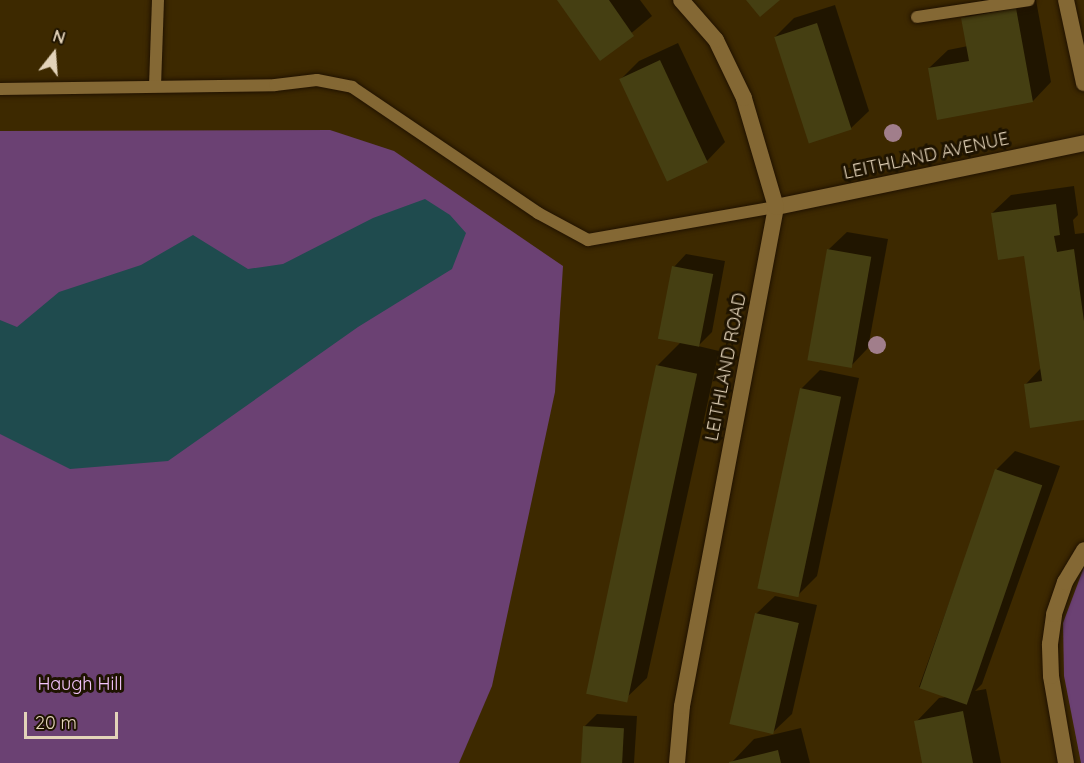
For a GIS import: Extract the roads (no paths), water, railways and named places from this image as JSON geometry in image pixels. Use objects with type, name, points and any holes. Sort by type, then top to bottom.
[{"type":"street","name":"LEITHLAND ROAD","points":[[677,763],[682,706],[776,207],[744,98],[716,40],[681,0]]},
{"type":"street","points":[[1066,0],[1084,83]]},
{"type":"street","name":"LEITHLAND AVENUE","points":[[776,207],[1084,143]]},
{"type":"street","points":[[1066,763],[1051,676],[1050,644],[1054,614],[1065,582],[1084,550]]},
{"type":"lane","points":[[155,86],[158,0]]},
{"type":"lane","points":[[917,16],[1029,0]]},
{"type":"lane","points":[[0,89],[275,85],[317,80],[352,87],[538,213],[588,240],[776,207]]},
{"type":"water","points":[[425,199],[450,215],[466,233],[452,269],[358,327],[168,461],[70,469],[0,434],[0,320],[17,327],[59,292],[141,265],[193,235],[248,269],[283,264],[373,218]]},
{"type":"park label","name":"Haugh Hill","points":[[80,684]]}]
